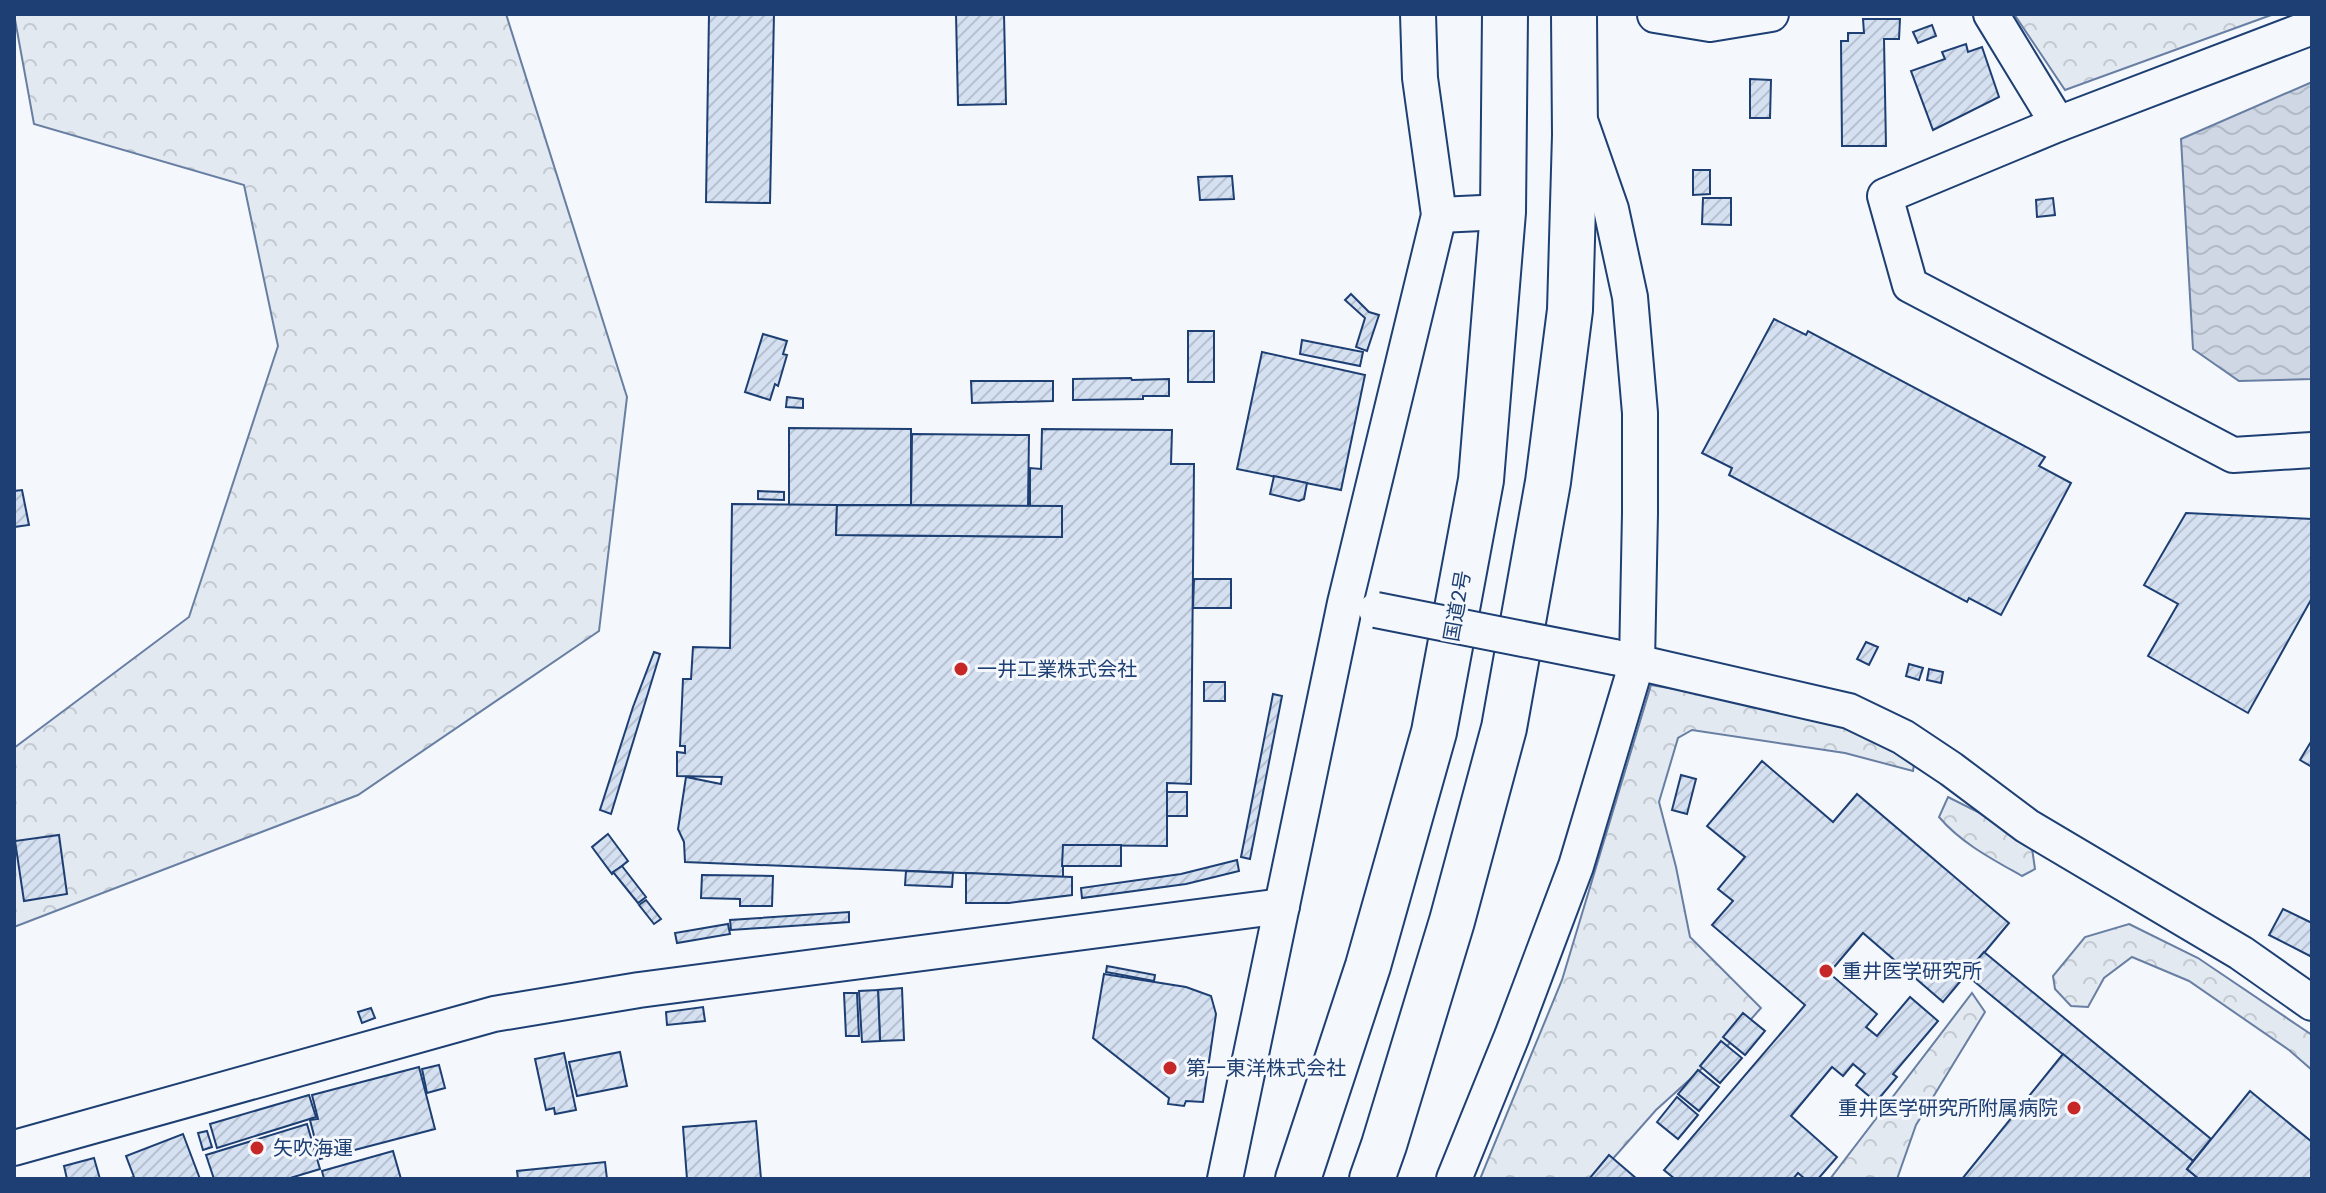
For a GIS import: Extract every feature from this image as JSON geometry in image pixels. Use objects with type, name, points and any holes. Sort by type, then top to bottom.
[{"type":"highway","name":"国道2号","points":[[1298,1179],[1368,966],[1434,732],[1481,480],[1503,212],[1505,14]]},
{"type":"highway","points":[[1372,1179],[1452,921],[1504,728],[1548,482],[1570,310],[1574,14]]},
{"type":"street","points":[[1225,1179],[1282,906],[1360,606],[1439,215],[1420,78],[1418,14]]},
{"type":"street","points":[[1655,15],[1710,24],[1771,14]]},
{"type":"street","points":[[1991,14],[2058,124]]},
{"type":"street","points":[[2312,27],[2058,124],[1885,196],[1910,285],[2233,455],[2312,450]]},
{"type":"street","points":[[1454,1179],[1576,866],[1626,659],[1640,513],[1640,413],[1630,297],[1611,209],[1574,106]]},
{"type":"street","points":[[1439,215],[1503,212]]},
{"type":"street","points":[[1360,606],[1626,659],[1849,711],[1903,737],[2027,826],[2241,953],[2312,1003]]},
{"type":"street","points":[[14,1148],[494,1014],[639,990],[1282,906]]},
{"type":"green space","points":[[14,14],[506,14],[627,397],[599,631],[358,795],[14,927],[14,748],[189,617],[278,346],[244,185],[34,124]]},
{"type":"green space","points":[[2014,14],[2274,14],[2065,90]]},
{"type":"green space","points":[[1651,685],[1710,695],[1852,728],[1915,758],[1913,771],[1845,753],[1692,730],[1678,738],[1659,802],[1690,937],[1761,1008],[1729,1044],[1656,1110],[1595,1179],[1480,1179],[1562,980]]},
{"type":"green space","points":[[1948,797],[1978,812],[2032,848],[2035,869],[2022,876],[1957,835],[1939,817]]},
{"type":"green space","points":[[2129,924],[2198,958],[2312,1035],[2312,1070],[2289,1050],[2189,981],[2132,957],[2104,978],[2088,1007],[2071,1006],[2055,989],[2053,976],[2085,937]]},
{"type":"green space","points":[[1972,993],[1985,1012],[1916,1125],[1897,1179],[1830,1179]]},
{"type":"water","points":[[2312,82],[2312,379],[2239,381],[2193,349],[2181,139]]},
{"type":"building","points":[[709,14],[774,14],[770,203],[706,202]]},
{"type":"building","points":[[956,14],[1004,14],[1006,104],[958,105]]},
{"type":"building","points":[[1863,19],[1900,19],[1899,39],[1884,39],[1886,146],[1842,146],[1841,41],[1848,41],[1848,33],[1864,33]]},
{"type":"building","points":[[1932,25],[1936,36],[1918,43],[1913,32]]},
{"type":"building","points":[[1966,44],[1968,52],[1982,47],[1999,97],[1933,130],[1911,71],[1945,59],[1942,52]]},
{"type":"building","points":[[1750,79],[1771,80],[1770,118],[1750,118]]},
{"type":"building","points":[[1693,170],[1710,170],[1710,194],[1693,195]]},
{"type":"building","points":[[1232,176],[1234,199],[1200,200],[1198,177]]},
{"type":"building","points":[[1703,198],[1731,198],[1731,225],[1702,224]]},
{"type":"building","points":[[2053,198],[2055,215],[2037,217],[2036,200]]},
{"type":"building","points":[[1351,294],[1369,312],[1379,315],[1367,351],[1356,347],[1365,318],[1345,300]]},
{"type":"building","points":[[1774,319],[1806,335],[1808,331],[2045,457],[2039,466],[2071,483],[2001,615],[1969,598],[1967,602],[1729,475],[1732,468],[1702,453]]},
{"type":"building","points":[[1188,331],[1214,331],[1214,382],[1188,382]]},
{"type":"building","points":[[763,334],[787,341],[783,354],[787,355],[778,386],[775,384],[770,400],[745,392]]},
{"type":"building","points":[[1302,340],[1363,352],[1360,366],[1300,354]]},
{"type":"building","points":[[1262,352],[1365,375],[1341,490],[1237,469]]},
{"type":"building","points":[[1073,379],[1169,379],[1169,396],[1073,400]]},
{"type":"building","points":[[971,381],[1053,381],[1053,401],[972,403]]},
{"type":"building","points":[[787,397],[803,399],[803,408],[786,407]]},
{"type":"building","points":[[789,428],[911,429],[911,505],[789,505]]},
{"type":"building","points":[[1042,429],[1172,430],[1171,464],[1194,464],[1191,784],[1167,783],[1167,846],[1063,845],[1063,877],[685,862],[684,842],[678,829],[686,777],[721,784],[722,777],[677,776],[677,752],[685,753],[685,746],[680,746],[683,679],[691,679],[693,647],[730,648],[732,504],[837,505],[836,535],[1062,537],[1062,506],[1030,506],[1030,468],[1041,469]]},
{"type":"building","points":[[912,434],[1029,435],[1028,506],[911,505]]},
{"type":"building","points":[[1274,476],[1307,483],[1304,499],[1299,501],[1270,494]]},
{"type":"building","points":[[22,490],[29,525],[14,527],[14,491]]},
{"type":"building","points":[[758,491],[784,492],[784,500],[758,499]]},
{"type":"building","points":[[837,505],[1062,506],[1062,537],[836,535]]},
{"type":"building","points":[[2186,513],[2312,519],[2312,598],[2248,713],[2148,656],[2178,604],[2144,585]]},
{"type":"building","points":[[1194,579],[1231,579],[1231,608],[1193,608]]},
{"type":"building","points":[[1866,642],[1878,647],[1869,665],[1857,659]]},
{"type":"building","points":[[654,652],[660,654],[611,814],[600,810]]},
{"type":"building","points":[[1909,664],[1923,668],[1919,680],[1906,676]]},
{"type":"building","points":[[1929,669],[1943,672],[1941,683],[1927,680]]},
{"type":"building","points":[[1204,682],[1225,682],[1225,701],[1204,701]]},
{"type":"building","points":[[1273,694],[1282,696],[1250,859],[1241,857]]},
{"type":"building","points":[[2312,740],[2312,767],[2300,760]]},
{"type":"building","points":[[1762,761],[1833,822],[1857,794],[2009,923],[1943,1002],[1863,933],[1829,973],[1877,1014],[1866,1027],[1877,1036],[1910,997],[1938,1021],[1893,1074],[1897,1077],[1876,1102],[1856,1085],[1865,1074],[1853,1064],[1843,1076],[1832,1067],[1791,1116],[1837,1157],[1818,1179],[1805,1179],[1798,1173],[1793,1179],[1675,1179],[1664,1170],[1805,1005],[1712,925],[1733,901],[1718,889],[1745,857],[1707,826]]},
{"type":"building","points":[[1681,775],[1696,779],[1687,814],[1672,810]]},
{"type":"building","points":[[1167,792],[1187,792],[1187,816],[1167,816]]},
{"type":"building","points":[[608,834],[628,861],[612,874],[592,847]]},
{"type":"building","points":[[59,835],[67,894],[24,901],[15,841]]},
{"type":"building","points":[[1063,845],[1121,845],[1121,866],[1062,866]]},
{"type":"building","points":[[1237,860],[1239,871],[1186,884],[1082,898],[1081,888],[1181,874]]},
{"type":"building","points":[[622,866],[646,897],[638,903],[613,872]]},
{"type":"building","points":[[906,871],[953,873],[952,887],[905,885]]},
{"type":"building","points":[[966,873],[1072,877],[1072,895],[1009,903],[966,903]]},
{"type":"building","points":[[702,875],[773,876],[772,906],[740,906],[740,899],[701,898]]},
{"type":"building","points":[[646,900],[661,919],[654,924],[639,905]]},
{"type":"building","points":[[2283,909],[2312,923],[2312,957],[2269,935]]},
{"type":"building","points":[[849,912],[849,922],[731,930],[730,920]]},
{"type":"building","points":[[728,924],[730,934],[677,943],[675,933]]},
{"type":"building","points":[[1984,952],[2211,1139],[2193,1161],[1965,974]]},
{"type":"building","points":[[1107,966],[1155,975],[1154,981],[1106,972]]},
{"type":"building","name":"第一東洋株式会社","points":[[1104,974],[1186,987],[1211,996],[1216,1014],[1203,1102],[1186,1101],[1184,1106],[1168,1104],[1169,1098],[1093,1038]]},
{"type":"building","points":[[902,988],[904,1040],[880,1041],[878,990]]},
{"type":"building","points":[[878,990],[880,1041],[862,1042],[859,991]]},
{"type":"building","points":[[844,993],[857,993],[859,1036],[846,1036]]},
{"type":"building","points":[[703,1007],[705,1021],[667,1025],[666,1012]]},
{"type":"building","points":[[371,1008],[375,1018],[362,1023],[358,1012]]},
{"type":"building","points":[[1743,1013],[1765,1031],[1745,1055],[1723,1037]]},
{"type":"building","points":[[1721,1041],[1742,1058],[1720,1083],[1700,1066]]},
{"type":"building","points":[[620,1052],[627,1086],[577,1096],[569,1062]]},
{"type":"building","points":[[564,1053],[576,1110],[555,1114],[554,1108],[546,1110],[535,1059]]},
{"type":"building","name":"重井医学研究所附属病院","points":[[2063,1054],[2193,1161],[2187,1169],[2199,1179],[1962,1179]]},
{"type":"building","points":[[439,1065],[445,1088],[427,1093],[422,1069]]},
{"type":"building","points":[[419,1067],[435,1129],[320,1159],[310,1120],[318,1119],[312,1095]]},
{"type":"building","points":[[1698,1070],[1719,1087],[1699,1111],[1678,1094]]},
{"type":"building","points":[[2250,1091],[2312,1142],[2312,1179],[2199,1179],[2187,1169]]},
{"type":"building","points":[[309,1095],[316,1117],[217,1148],[210,1124]]},
{"type":"building","points":[[1677,1097],[1698,1115],[1678,1139],[1657,1122]]},
{"type":"building","points":[[756,1121],[761,1179],[687,1179],[683,1127]]},
{"type":"building","points":[[307,1124],[320,1169],[287,1179],[214,1179],[206,1155]]},
{"type":"building","points":[[207,1131],[212,1147],[203,1150],[198,1133]]},
{"type":"building","points":[[183,1134],[200,1179],[127,1179],[134,1177],[126,1156]]},
{"type":"building","points":[[393,1151],[401,1179],[324,1179],[322,1171]]},
{"type":"building","points":[[1609,1155],[1637,1179],[1589,1179]]},
{"type":"building","points":[[94,1158],[100,1179],[67,1179],[64,1166]]},
{"type":"building","points":[[605,1162],[607,1179],[518,1179],[517,1171]]},
{"type":"place","name":"一井工業株式会社","points":[[961,669]]},
{"type":"place","name":"重井医学研究所","points":[[1826,971]]},
{"type":"place","name":"第一東洋株式会社","points":[[1170,1068]]},
{"type":"place","name":"重井医学研究所附属病院","points":[[2074,1108]]},
{"type":"place","name":"矢吹海運","points":[[257,1148]]}]
